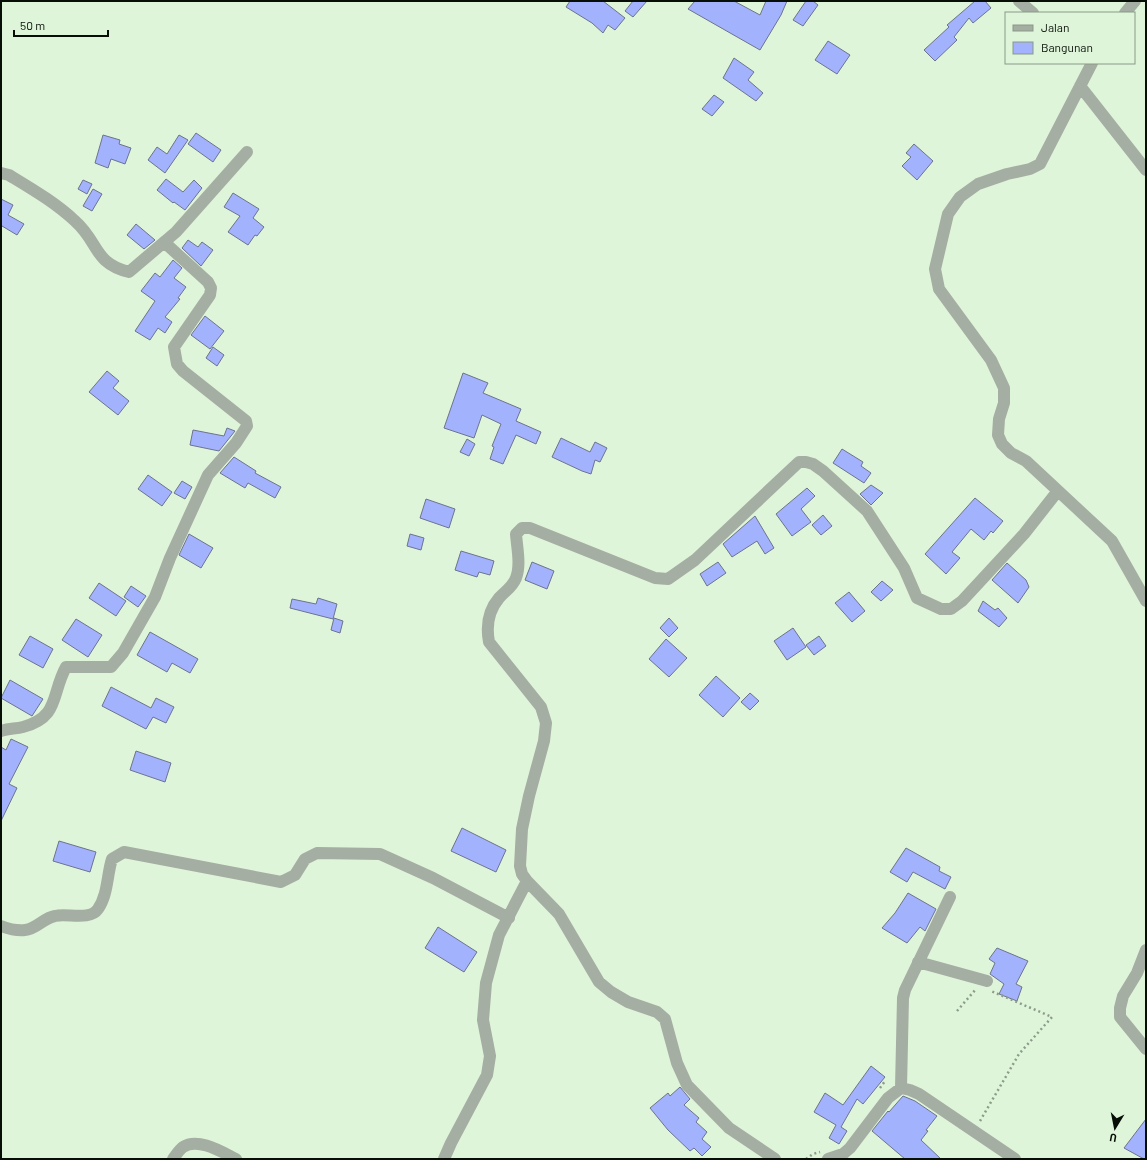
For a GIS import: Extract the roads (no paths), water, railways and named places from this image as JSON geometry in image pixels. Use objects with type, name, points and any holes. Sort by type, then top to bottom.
[{"type":"street","points":[[1019,1],[1031,12]]},
{"type":"street","points":[[1126,12],[1134,1]]},
{"type":"street","points":[[1090,64],[1040,164],[1030,169],[1006,174],[978,184],[960,197],[948,214],[935,269],[939,289],[991,360],[1004,388],[1004,403],[999,419],[998,435],[1002,444],[1012,453],[1026,461],[1057,492],[1112,541],[1146,601]]},
{"type":"street","points":[[1080,86],[1146,170]]},
{"type":"street","points":[[1,173],[9,175],[49,201],[77,222],[106,262],[115,268],[129,272],[176,232],[247,152]]},
{"type":"street","points":[[1,731],[23,727],[45,717],[55,701],[59,679],[66,667],[111,667],[123,653],[155,597],[170,558],[208,475],[222,457],[236,443],[247,426],[246,421],[198,384],[177,364],[174,347],[210,294],[211,288],[208,282],[164,242]]},
{"type":"street","points":[[775,1159],[729,1128],[687,1085],[677,1063],[665,1019],[657,1012],[622,999],[599,982],[559,914],[522,874],[520,866],[522,829],[529,796],[544,741],[546,723],[541,707],[489,642],[487,630],[489,613],[499,598],[510,590],[517,577],[518,562],[516,534],[522,528],[530,528],[656,578],[668,579],[695,560],[799,462],[806,462],[823,471],[867,511],[904,568],[917,598],[941,609],[951,609],[962,601],[1024,534],[1057,492]]},
{"type":"street","points":[[1,926],[24,930],[36,927],[44,919],[54,916],[92,915],[98,910],[103,899],[112,859],[124,852],[281,882],[295,875],[305,859],[317,854],[380,854],[433,878],[509,918]]},
{"type":"street","points":[[444,1159],[487,1075],[490,1056],[483,1020],[486,983],[500,935],[527,881]]},
{"type":"street","points":[[901,1088],[903,998],[905,990],[950,897]]},
{"type":"street","points":[[1146,950],[1137,973],[1123,996],[1120,1008],[1120,1017],[1146,1049]]},
{"type":"street","points":[[918,962],[987,981]]},
{"type":"street","points":[[901,1088],[919,1094],[1015,1159]]},
{"type":"street","points":[[827,1154],[843,1154],[850,1148],[888,1098],[901,1088]]},
{"type":"street","points":[[173,1159],[183,1147],[194,1143],[218,1150],[236,1159]]}]
